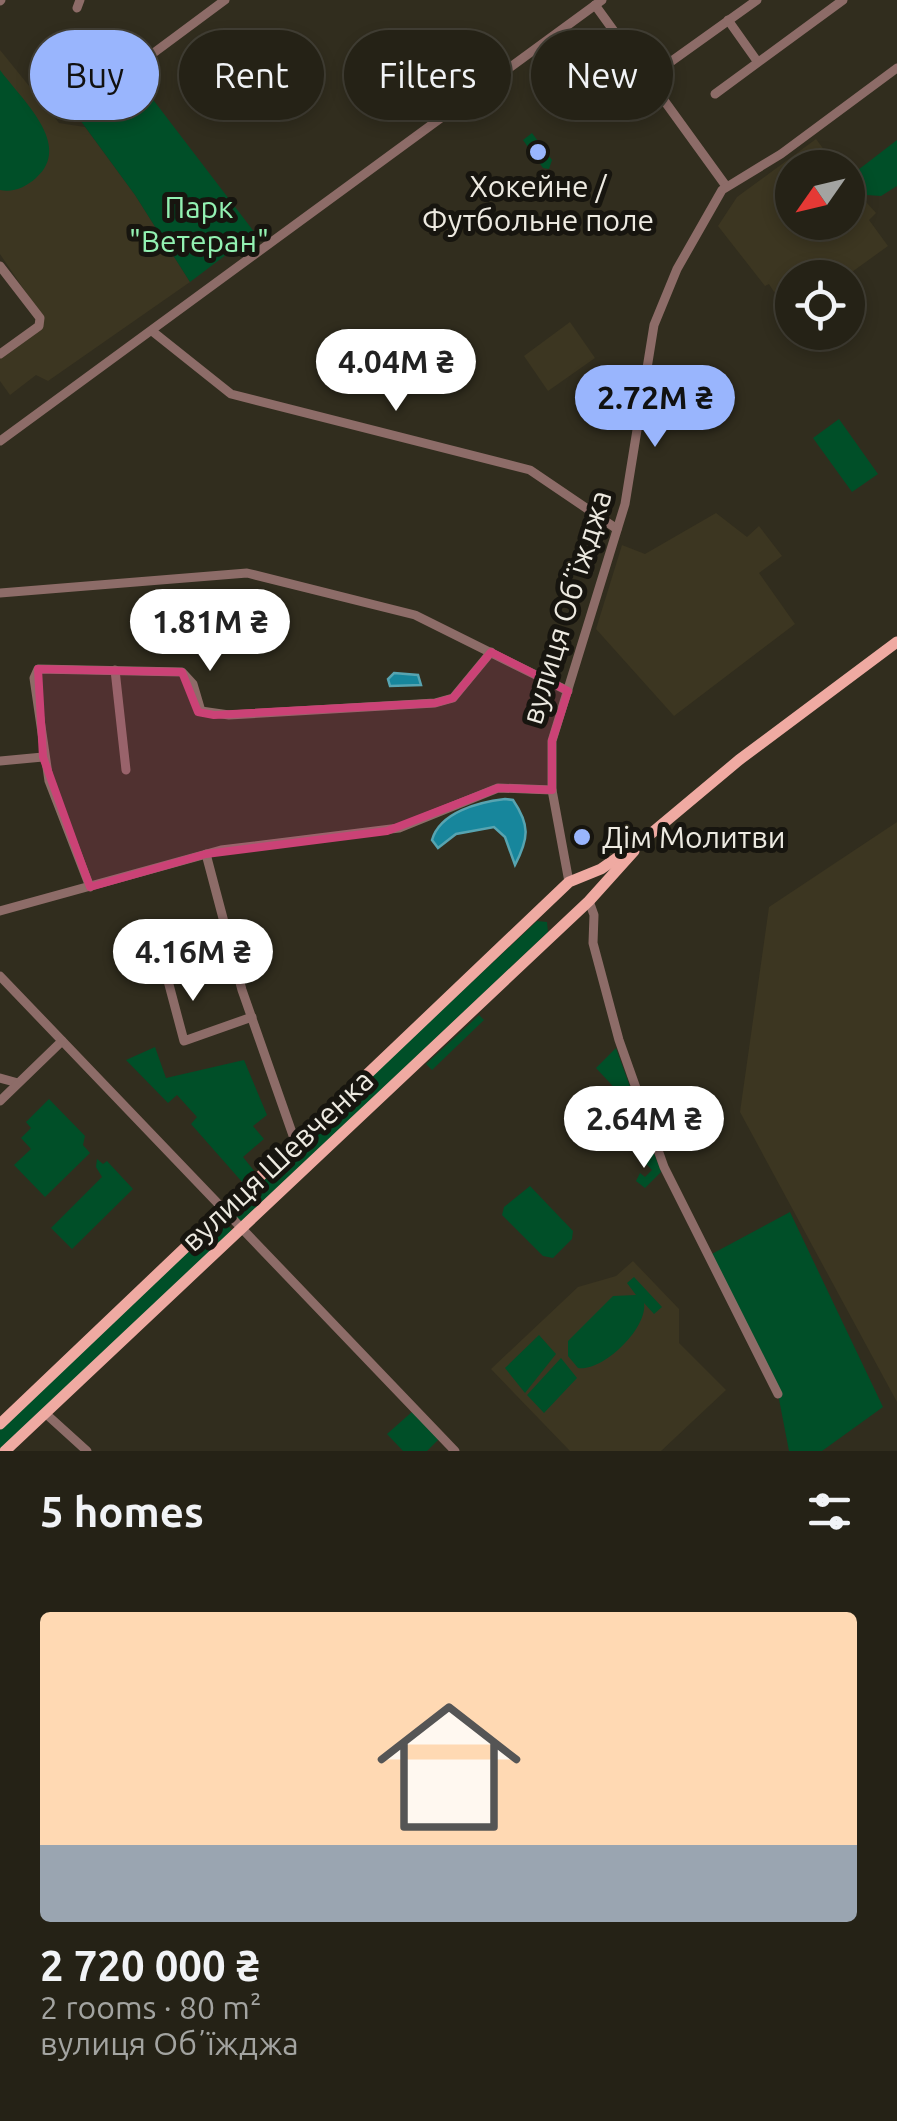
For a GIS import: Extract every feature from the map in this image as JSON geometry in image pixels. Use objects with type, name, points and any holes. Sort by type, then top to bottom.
[{"type":"main road","name":"вулиця Шевченка","points":[[5,1451],[587,901],[647,837],[753,748],[897,642]]},
{"type":"main road","name":"вулиця Шевченка","points":[[0,1424],[574,880],[647,837]]},
{"type":"main road","points":[[574,880],[590,882],[587,901],[569,899],[574,880]]},
{"type":"street","points":[[159,49],[224,0]]},
{"type":"street","points":[[673,60],[757,0]]},
{"type":"street","points":[[715,94],[842,0]]},
{"type":"street","points":[[0,442],[599,2],[617,30]]},
{"type":"street","points":[[728,20],[757,61]]},
{"type":"street","points":[[673,113],[726,186],[781,154],[897,68]]},
{"type":"street","name":"вулиця Обʼїжджа","points":[[574,880],[552,790],[552,741],[617,530],[633,464],[661,304],[726,186]]},
{"type":"street","points":[[0,266],[40,318],[39,326],[0,354]]},
{"type":"street","points":[[152,332],[231,394],[530,470],[617,530]]},
{"type":"street","points":[[0,593],[247,573],[415,616],[568,691]]},
{"type":"street","points":[[90,887],[43,757],[35,673],[79,668],[182,672],[193,684],[201,711],[214,715],[251,714],[453,698],[491,652]]},
{"type":"street","points":[[115,670],[126,770]]},
{"type":"street","points":[[0,762],[43,757]]},
{"type":"street","points":[[0,911],[206,854],[387,831],[498,788],[552,790]]},
{"type":"street","points":[[206,854],[252,1017],[296,1144]]},
{"type":"street","points":[[587,901],[594,919],[593,943],[619,1040],[664,1168],[778,1394]]},
{"type":"street","points":[[159,947],[184,1041],[252,1017]]},
{"type":"street","points":[[0,976],[455,1451]]},
{"type":"street","points":[[0,1101],[62,1041]]},
{"type":"street","points":[[0,1078],[18,1083]]},
{"type":"street","points":[[45,1413],[87,1451]]},
{"type":"highlighted area","points":[[491,652],[568,691],[552,741],[552,790],[498,788],[387,831],[206,854],[90,887],[43,757],[38,669],[182,672],[198,712],[214,715],[435,703],[453,698]]},
{"type":"shaded area","points":[[0,50],[30,87],[30,120],[57,120],[85,127],[135,195],[190,282],[48,381],[36,375],[10,395],[0,381],[0,356],[43,318],[0,254]]},
{"type":"shaded area","points":[[816,139],[824,150],[801,150]]},
{"type":"shaded area","points":[[775,169],[775,240],[865,240],[865,201],[876,213],[869,220],[888,246],[865,263],[775,260],[774,292],[718,226],[737,197]]},
{"type":"shaded area","points":[[570,322],[595,358],[548,391],[524,356]]},
{"type":"shaded area","points":[[716,513],[747,537],[759,526],[782,556],[759,573],[795,624],[674,716],[596,629],[622,545],[645,554]]},
{"type":"shaded area","points":[[897,822],[897,1402],[740,1112],[769,907]]},
{"type":"shaded area","points":[[633,1261],[679,1309],[679,1343],[726,1390],[661,1451],[570,1451],[491,1369],[578,1287],[616,1276]]},
{"type":"green space","points":[[0,70],[30,107],[30,120],[40,122],[49,151],[46,165],[36,178],[24,187],[0,190]]},
{"type":"green space","name":"Парк \"Ветеран\"","points":[[159,107],[255,233],[190,282],[135,195],[80,120],[159,120]]},
{"type":"green space","name":"Хокейне / Футбольне поле","points":[[532,133],[552,160],[549,169],[543,168],[523,140]]},
{"type":"green space","points":[[897,140],[897,186],[881,196],[867,195],[865,165]]},
{"type":"green space","points":[[839,419],[878,474],[852,492],[813,438]]},
{"type":"green space","points":[[537,921],[547,922],[548,932],[241,1222],[229,1210]]},
{"type":"green space","points":[[479,1015],[484,1020],[432,1070],[426,1064]]},
{"type":"green space","points":[[155,1047],[166,1078],[244,1060],[267,1115],[253,1126],[264,1139],[243,1157],[255,1172],[243,1183],[191,1124],[197,1117],[177,1095],[168,1103],[126,1060]]},
{"type":"green space","points":[[616,1048],[661,1172],[645,1188],[636,1181],[640,1173],[645,1177],[652,1170],[627,1144],[637,1134],[612,1107],[623,1097],[596,1068]]},
{"type":"green space","points":[[49,1099],[85,1136],[83,1145],[90,1153],[45,1197],[14,1165],[31,1149],[21,1138],[31,1128],[26,1122]]},
{"type":"green space","points":[[97,1159],[103,1164],[107,1161],[133,1189],[72,1249],[51,1228],[102,1177],[96,1167]]},
{"type":"green space","points":[[530,1186],[573,1231],[572,1239],[553,1258],[543,1256],[502,1215],[504,1207]]},
{"type":"green space","points":[[790,1212],[883,1407],[822,1451],[789,1451],[778,1394],[708,1256]]},
{"type":"green space","points":[[221,1218],[232,1230],[0,1451],[0,1427]]},
{"type":"green space","points":[[634,1277],[662,1307],[654,1314],[644,1303],[639,1324],[622,1346],[599,1363],[578,1368],[568,1356],[568,1341],[613,1296],[636,1295],[627,1283]]},
{"type":"green space","points":[[539,1335],[556,1354],[525,1393],[505,1368]]},
{"type":"green space","points":[[561,1358],[577,1378],[544,1413],[527,1395]]},
{"type":"green space","points":[[413,1411],[439,1439],[427,1451],[403,1451],[387,1434]]},
{"type":"water","points":[[394,673],[418,675],[421,685],[390,686],[388,679]]},
{"type":"water","points":[[513,800],[525,824],[525,839],[515,865],[505,837],[494,827],[456,834],[438,848],[432,840],[436,830],[452,816],[473,806]]},
{"type":"place","name":"Хокейне / Футбольне поле","points":[[538,152]]},
{"type":"place","name":"Дім Молитви","points":[[582,837]]}]
